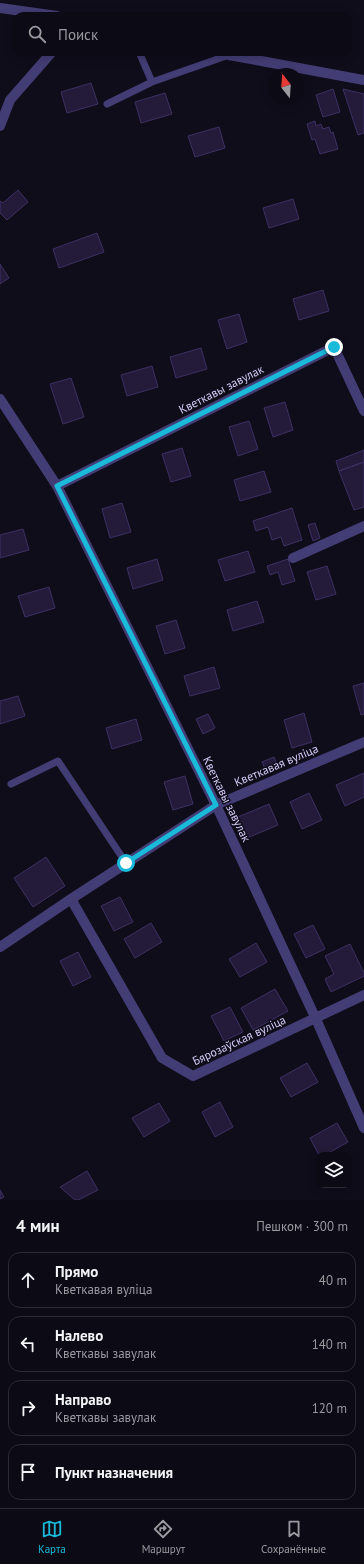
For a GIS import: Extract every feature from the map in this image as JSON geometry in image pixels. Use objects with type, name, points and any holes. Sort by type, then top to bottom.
[{"type":"street","points":[[0,8],[28,12]]},
{"type":"street","points":[[0,126],[10,100],[48,56]]},
{"type":"street","points":[[234,56],[364,80]]},
{"type":"street","name":"Кветкавы завулак","points":[[57,486],[334,347],[364,411]]},
{"type":"street","name":"Кветкавы завулак","points":[[0,399],[57,486],[216,805],[316,1018],[364,1128]]},
{"type":"street","points":[[293,558],[364,526]]},
{"type":"street","name":"Кветкавая вуліца","points":[[0,947],[216,805],[364,742]]},
{"type":"street","name":"Бярозаўская вуліца","points":[[71,899],[162,1058],[193,1076],[364,996]]},
{"type":"lane","points":[[141,56],[152,82]]},
{"type":"lane","points":[[107,104],[152,82],[226,56]]},
{"type":"lane","points":[[11,784],[58,761],[126,863]]},
{"type":"building","points":[[91,83],[98,104],[67,113],[61,92]]},
{"type":"building","points":[[333,89],[340,112],[323,117],[316,95]]},
{"type":"building","points":[[343,89],[364,94],[364,133],[358,135]]},
{"type":"building","points":[[165,93],[172,114],[141,123],[135,102]]},
{"type":"building","points":[[315,121],[316,126],[321,124],[323,129],[329,127],[331,133],[333,132],[338,149],[320,154],[315,139],[312,140],[307,124]]},
{"type":"building","points":[[219,127],[225,148],[195,157],[188,136]]},
{"type":"building","points":[[18,190],[28,202],[7,220],[0,213],[0,201],[3,203]]},
{"type":"building","points":[[293,199],[299,219],[269,228],[263,208]]},
{"type":"building","points":[[97,233],[104,252],[59,268],[53,249]]},
{"type":"building","points":[[0,264],[9,278],[0,284]]},
{"type":"building","points":[[323,290],[329,311],[299,320],[293,299]]},
{"type":"building","points":[[239,314],[247,342],[227,349],[218,320]]},
{"type":"building","points":[[201,348],[207,369],[176,378],[170,357]]},
{"type":"building","points":[[152,366],[158,387],[127,396],[121,375]]},
{"type":"building","points":[[71,378],[84,417],[63,424],[50,384]]},
{"type":"building","points":[[285,402],[293,430],[273,437],[264,408]]},
{"type":"building","points":[[249,421],[258,449],[238,456],[229,427]]},
{"type":"building","points":[[182,448],[191,476],[171,482],[162,454]]},
{"type":"building","points":[[364,450],[364,462],[339,471],[336,461]]},
{"type":"building","points":[[364,462],[364,507],[354,510],[339,471]]},
{"type":"building","points":[[264,471],[271,492],[240,501],[234,480]]},
{"type":"building","points":[[122,503],[131,532],[110,538],[102,509]]},
{"type":"building","points":[[292,508],[302,540],[284,546],[281,537],[272,540],[268,527],[256,531],[253,521]]},
{"type":"building","points":[[315,523],[320,538],[313,541],[308,525]]},
{"type":"building","points":[[23,529],[29,550],[0,558],[0,535]]},
{"type":"building","points":[[248,551],[255,572],[225,581],[218,560]]},
{"type":"building","points":[[157,559],[163,580],[133,589],[127,568]]},
{"type":"building","points":[[288,559],[295,581],[282,585],[278,572],[270,575],[267,566]]},
{"type":"building","points":[[327,566],[336,594],[316,600],[307,572]]},
{"type":"building","points":[[49,587],[55,608],[25,617],[18,596]]},
{"type":"building","points":[[257,601],[264,622],[233,631],[227,610]]},
{"type":"building","points":[[176,620],[185,648],[165,654],[156,626]]},
{"type":"building","points":[[214,667],[220,688],[190,696],[184,676]]},
{"type":"building","points":[[364,683],[364,714],[361,715],[353,686]]},
{"type":"building","points":[[18,696],[25,716],[0,724],[0,701]]},
{"type":"building","points":[[304,713],[312,742],[292,748],[284,720]]},
{"type":"building","points":[[208,714],[215,728],[203,734],[196,719]]},
{"type":"building","points":[[136,719],[142,740],[112,749],[106,728]]},
{"type":"building","points":[[274,757],[279,769],[267,774],[262,762]]},
{"type":"building","points":[[364,773],[364,797],[345,806],[336,785]]},
{"type":"building","points":[[185,776],[193,804],[173,810],[164,782]]},
{"type":"building","points":[[309,793],[322,820],[302,829],[290,802]]},
{"type":"building","points":[[269,804],[278,825],[247,838],[238,817]]},
{"type":"building","points":[[46,857],[65,886],[33,907],[14,878]]},
{"type":"building","points":[[120,897],[133,922],[114,931],[101,906]]},
{"type":"building","points":[[151,923],[162,942],[135,958],[124,939]]},
{"type":"building","points":[[313,925],[325,949],[306,958],[294,934]]},
{"type":"building","points":[[256,943],[267,962],[240,977],[229,959]]},
{"type":"building","points":[[350,944],[364,973],[364,976],[331,992],[325,979],[334,974],[325,956]]},
{"type":"building","points":[[78,952],[91,977],[73,986],[60,961]]},
{"type":"building","points":[[275,989],[288,1011],[253,1030],[241,1008]]},
{"type":"building","points":[[230,1007],[243,1032],[224,1041],[211,1016]]},
{"type":"building","points":[[307,1063],[318,1082],[291,1097],[280,1078]]},
{"type":"building","points":[[220,1102],[233,1127],[215,1137],[202,1112]]},
{"type":"building","points":[[159,1103],[170,1121],[144,1137],[132,1118]]},
{"type":"building","points":[[337,1123],[348,1142],[330,1152],[317,1152],[310,1138]]},
{"type":"building","points":[[87,1171],[98,1190],[75,1200],[60,1187]]},
{"type":"building","points":[[0,1190],[4,1197],[0,1199]]},
{"type":"route","points":[[126,863],[216,805],[57,486],[334,347]]}]
